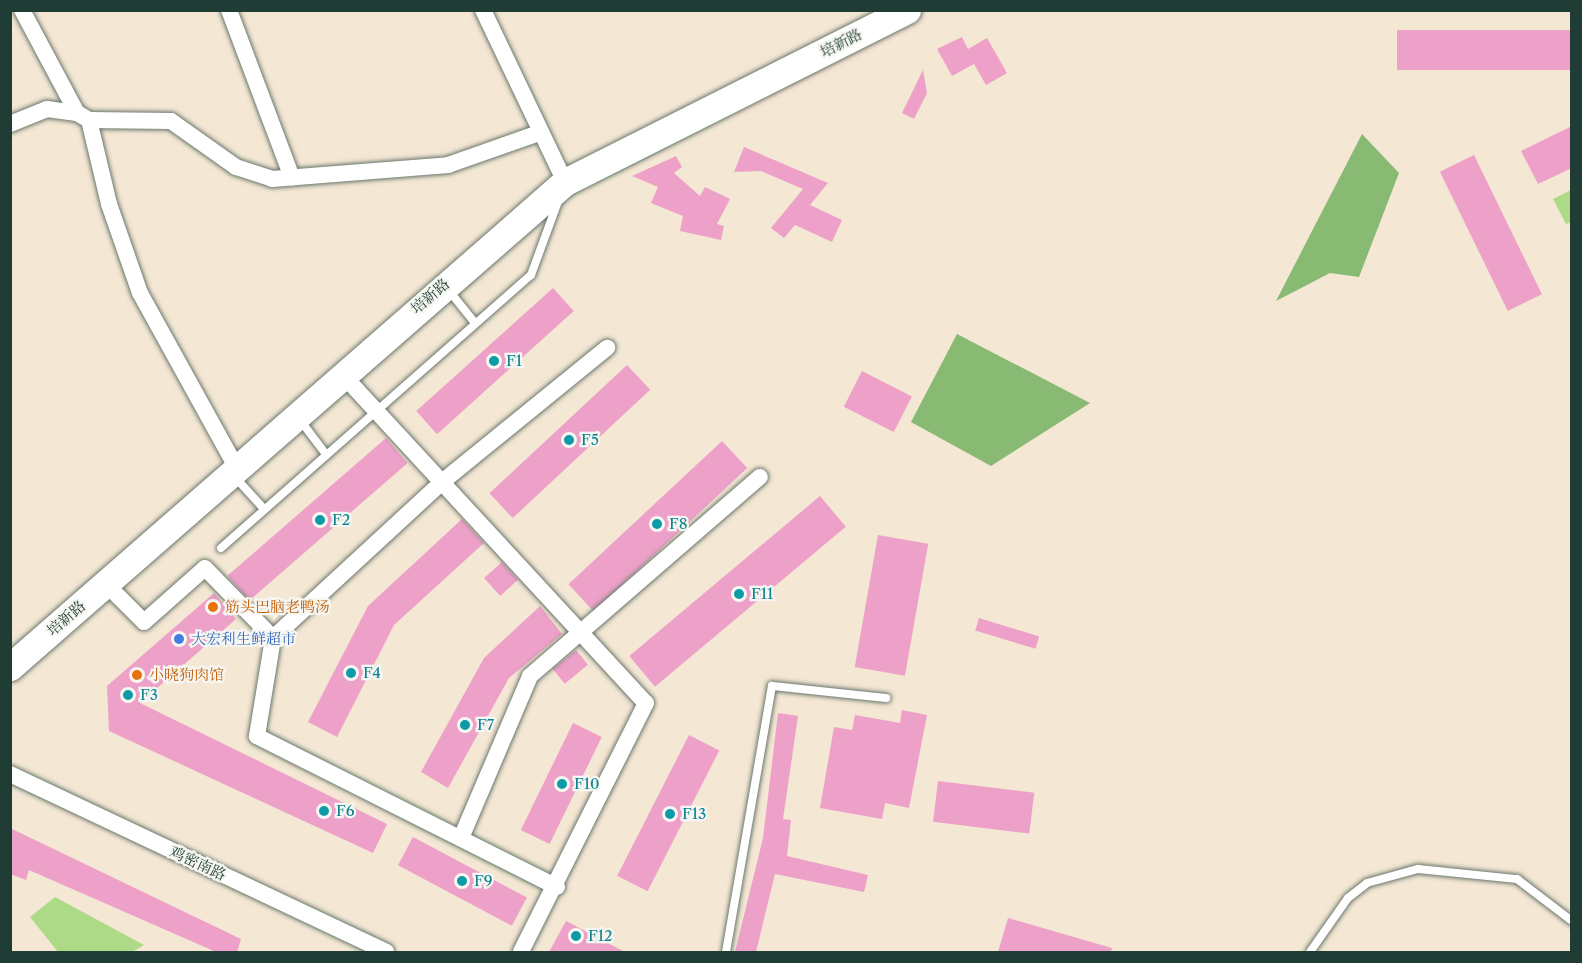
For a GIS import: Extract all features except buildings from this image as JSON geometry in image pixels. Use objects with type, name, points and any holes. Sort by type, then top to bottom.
[{"type":"highway","name":"培新路","points":[[10,667],[444,284],[565,182],[908,10]]},
{"type":"street","points":[[22,10],[83,117],[109,204],[140,293],[234,470]]},
{"type":"street","points":[[229,10],[292,178]]},
{"type":"street","points":[[483,10],[539,133],[565,182]]},
{"type":"street","points":[[10,124],[47,109],[83,117],[171,121],[236,167],[272,179],[448,165],[539,133]]},
{"type":"street","points":[[557,886],[257,736],[273,638],[442,482],[607,348]]},
{"type":"street","points":[[342,374],[646,703],[557,886],[521,952]]},
{"type":"street","points":[[461,838],[530,676],[579,630],[760,477]]},
{"type":"street","points":[[105,583],[144,622],[205,568],[273,638]]},
{"type":"street","name":"鸡密南路","points":[[10,774],[386,952]]},
{"type":"lane","points":[[221,548],[374,409],[531,275],[565,182]]},
{"type":"lane","points":[[444,284],[475,323]]},
{"type":"lane","points":[[296,414],[325,453]]},
{"type":"lane","points":[[234,470],[264,509]]},
{"type":"lane","points":[[726,952],[772,686],[886,698]]},
{"type":"lane","points":[[1310,952],[1348,898],[1367,883],[1418,869],[1517,879],[1572,921]]},
{"type":"green space","points":[[1362,134],[1399,173],[1359,277],[1330,273],[1276,301]]},
{"type":"green space","points":[[1571,190],[1571,222],[1566,224],[1553,199]]},
{"type":"green space","points":[[957,334],[1090,403],[991,466],[911,422]]},
{"type":"green space","points":[[55,897],[144,945],[132,952],[58,952],[30,917]]},
{"type":"place","name":"F1","points":[[494,361]]},
{"type":"place","name":"F5","points":[[569,440]]},
{"type":"place","name":"F2","points":[[320,520]]},
{"type":"place","name":"F8","points":[[657,524]]},
{"type":"place","name":"F11","points":[[739,594]]},
{"type":"place","name":"筋头巴脑老鸭汤","points":[[213,607]]},
{"type":"place","name":"大宏利生鲜超市","points":[[179,639]]},
{"type":"place","name":"F4","points":[[351,673]]},
{"type":"place","name":"小晓狗肉馆","points":[[137,675]]},
{"type":"place","name":"F3","points":[[128,695]]},
{"type":"place","name":"F7","points":[[465,725]]},
{"type":"place","name":"F10","points":[[562,784]]},
{"type":"place","name":"F6","points":[[324,811]]},
{"type":"place","name":"F13","points":[[670,814]]},
{"type":"place","name":"F9","points":[[462,881]]},
{"type":"place","name":"F12","points":[[576,936]]}]
